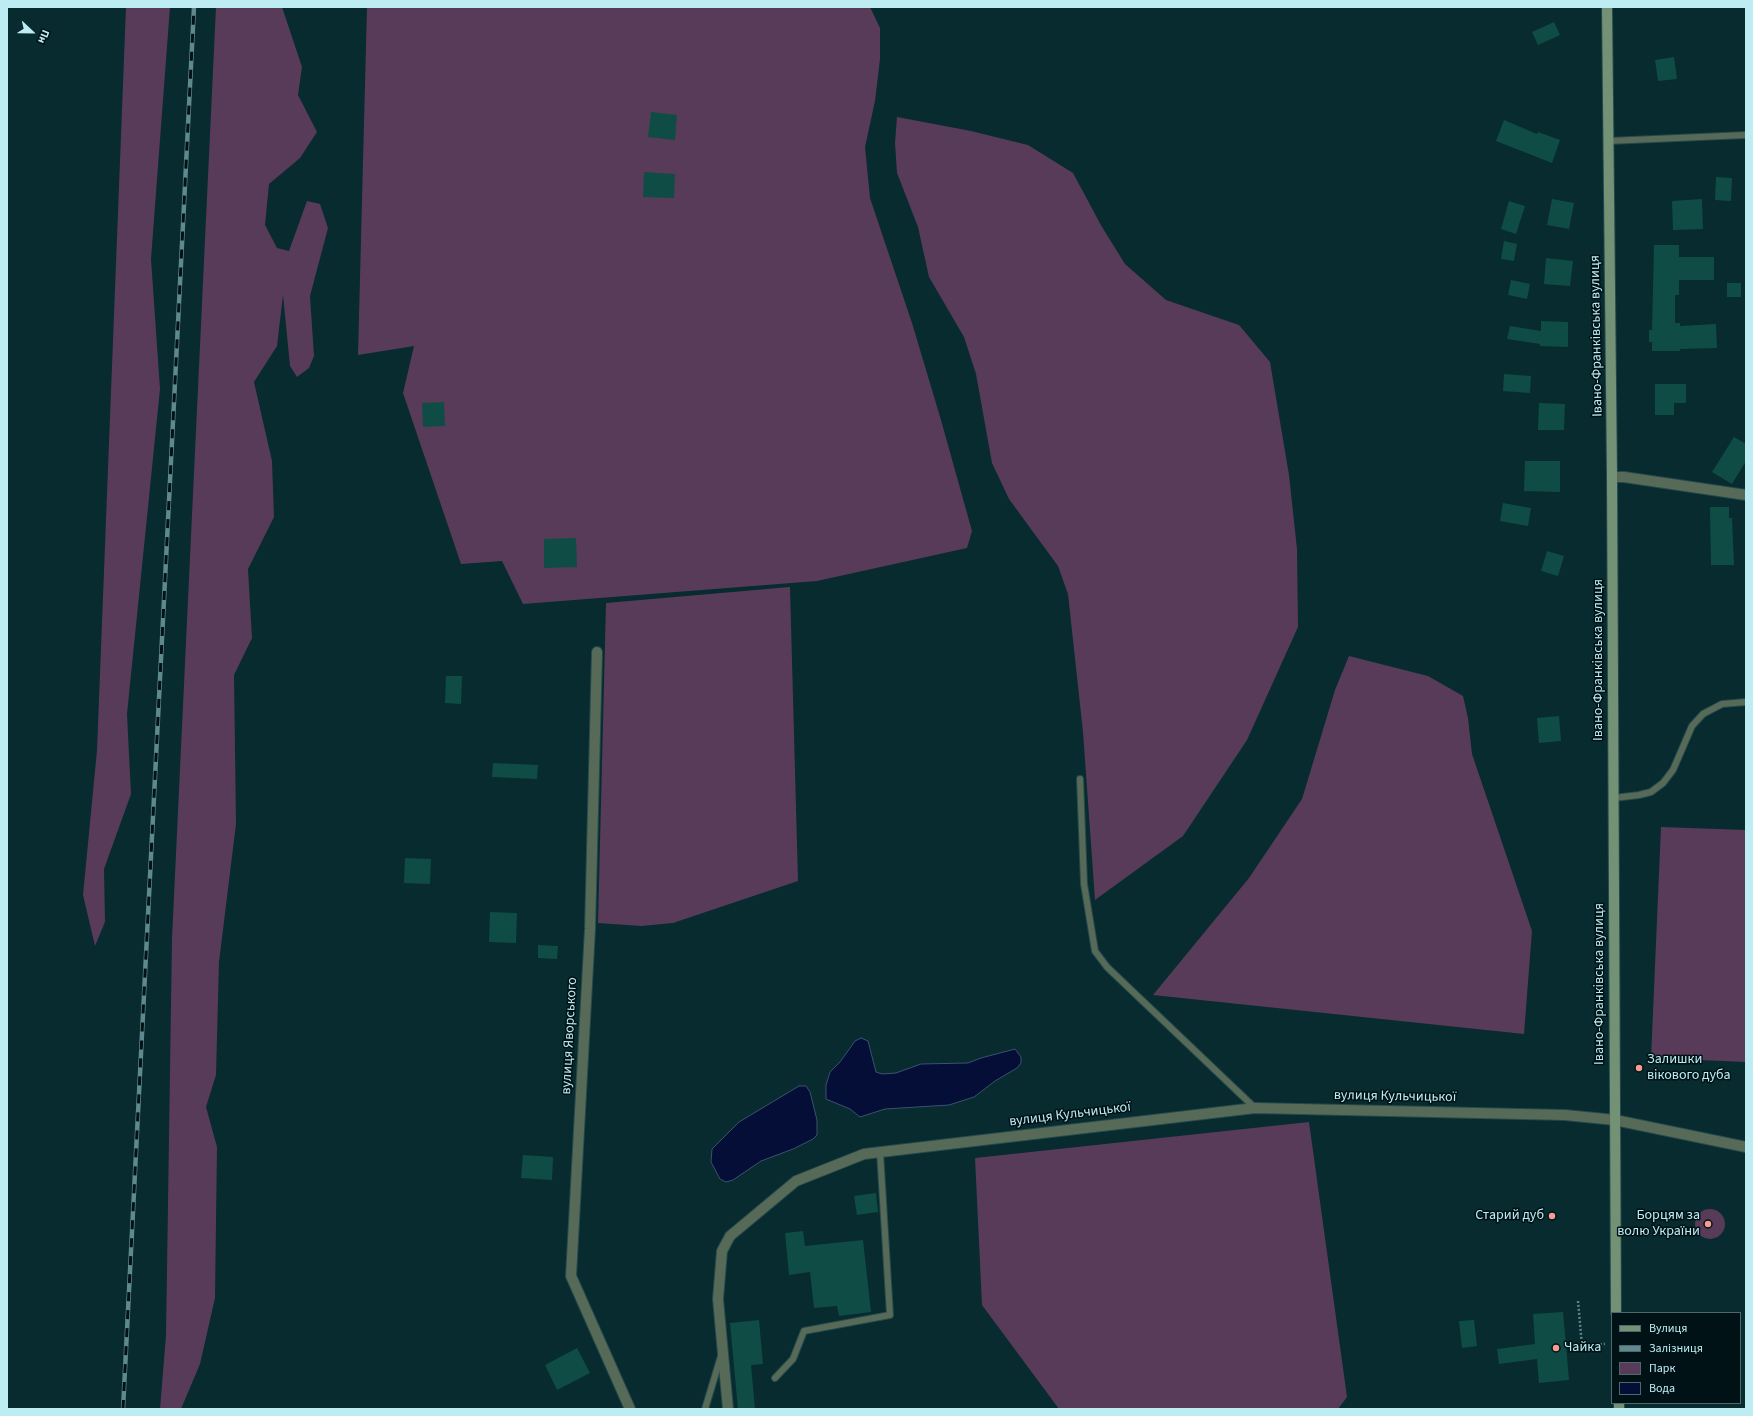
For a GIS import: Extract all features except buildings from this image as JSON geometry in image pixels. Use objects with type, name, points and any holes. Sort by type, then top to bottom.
[{"type":"main road","name":"Івано-Франківська вулиця","points":[[1607,7],[1612,477],[1616,1312]]},
{"type":"street","points":[[1612,477],[1624,477],[1746,495]]},
{"type":"street","name":"вулиця Яворського","points":[[597,652],[590,929],[571,1276],[630,1409]]},
{"type":"street","name":"вулиця Кульчицької","points":[[728,1409],[718,1299],[722,1251],[730,1236],[796,1181],[864,1154],[1255,1108],[1565,1115],[1615,1120],[1746,1147]]},
{"type":"lane","points":[[1608,141],[1746,135]]},
{"type":"lane","points":[[1614,798],[1650,792],[1663,783],[1672,770],[1692,726],[1703,714],[1722,704],[1746,702]]},
{"type":"lane","points":[[1080,779],[1084,884],[1095,951],[1107,967],[1255,1108]]},
{"type":"lane","points":[[775,1378],[793,1359],[804,1331],[890,1315],[880,1152]]},
{"type":"lane","points":[[705,1409],[723,1348]]},
{"type":"path","points":[[1578,1302],[1582,1346]]},
{"type":"path","points":[[1568,1347],[1605,1344]]},
{"type":"green space","points":[[126,7],[170,7],[151,259],[160,389],[127,714],[131,794],[104,869],[105,922],[95,946],[83,895],[97,750]]},
{"type":"green space","points":[[216,7],[282,7],[302,67],[298,95],[317,132],[300,158],[269,184],[265,225],[277,248],[289,251],[307,201],[320,204],[328,228],[310,296],[314,356],[309,368],[297,377],[290,366],[283,295],[277,346],[254,382],[272,461],[274,517],[248,569],[252,638],[234,675],[236,824],[219,962],[216,1075],[206,1107],[217,1147],[215,1298],[200,1364],[181,1409],[160,1409],[166,1335],[172,938]]},
{"type":"green space","points":[[367,7],[870,7],[880,28],[880,59],[875,101],[865,147],[870,198],[912,323],[972,531],[967,548],[817,581],[523,604],[502,561],[461,564],[403,393],[414,346],[358,355]]},
{"type":"green space","points":[[897,117],[971,131],[1028,145],[1073,173],[1102,227],[1125,264],[1166,300],[1239,325],[1270,362],[1289,475],[1297,549],[1298,627],[1247,740],[1183,836],[1095,900],[1083,732],[1068,594],[1058,566],[1009,499],[992,463],[976,374],[964,337],[929,277],[918,227],[897,173],[895,143]]},
{"type":"green space","points":[[790,587],[798,881],[673,923],[641,926],[598,923],[606,603]]},
{"type":"green space","points":[[1349,656],[1428,676],[1463,696],[1468,718],[1472,754],[1532,931],[1524,1034],[1153,995],[1249,878],[1302,799],[1335,690]]},
{"type":"green space","points":[[1661,827],[1746,830],[1746,1062],[1651,1058]]},
{"type":"green space","points":[[1309,1122],[1347,1397],[1338,1409],[1059,1409],[982,1305],[975,1158]]},
{"type":"green space","points":[[1710,1209],[1716,1210],[1724,1218],[1724,1230],[1716,1238],[1710,1239],[1704,1238],[1696,1230],[1695,1224],[1696,1218],[1704,1210]]},
{"type":"water","points":[[861,1038],[868,1041],[876,1072],[882,1074],[896,1073],[921,1064],[968,1063],[1015,1049],[1021,1057],[1021,1063],[1017,1068],[995,1081],[974,1097],[949,1105],[885,1109],[860,1117],[850,1109],[826,1099],[826,1085],[830,1072],[840,1062],[855,1041]]},
{"type":"water","points":[[799,1086],[806,1086],[810,1092],[817,1120],[817,1135],[813,1139],[793,1149],[761,1161],[733,1180],[726,1182],[720,1179],[711,1162],[712,1149],[739,1122]]},
{"type":"railway","points":[[123,1409],[194,7]]},
{"type":"place","name":"Залишки вікового дуба","points":[[1639,1068]]},
{"type":"place","name":"Старий дуб","points":[[1552,1216]]},
{"type":"place","name":"Борцям за волю України","points":[[1708,1224]]},
{"type":"place","name":"Чайка","points":[[1556,1348]]}]
